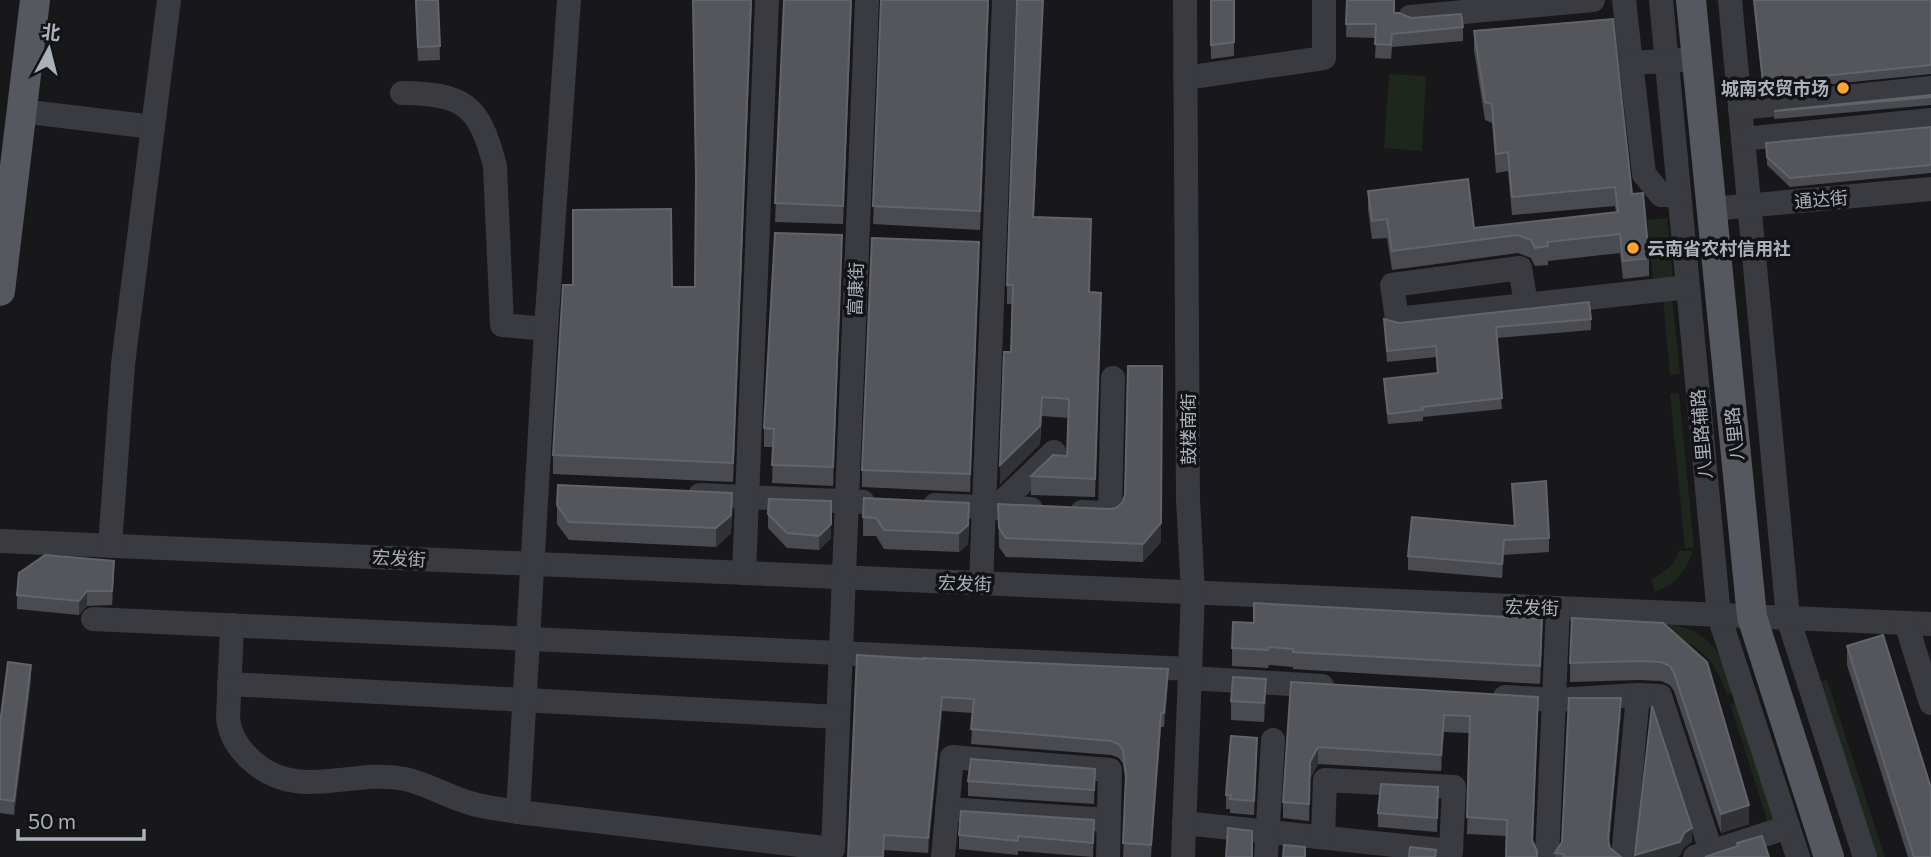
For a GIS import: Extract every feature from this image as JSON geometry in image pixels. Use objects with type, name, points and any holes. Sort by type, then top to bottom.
[{"type":"main road","points":[[0,291],[34,0]]},
{"type":"main road","name":"八里路","points":[[1691,0],[1752,617],[1829,857]]},
{"type":"street","points":[[110,546],[123,364],[169,0]]},
{"type":"street","points":[[232,625],[228,719],[230,732],[235,744],[253,762],[273,776],[286,780],[327,782],[365,778],[405,779],[470,803],[517,812],[569,0]]},
{"type":"street","points":[[744,573],[767,0]]},
{"type":"street","name":"富康街","points":[[517,812],[833,849],[867,0]]},
{"type":"street","points":[[981,583],[990,507],[994,245],[1004,0]]},
{"type":"street","name":"鼓楼南街","points":[[1183,857],[1193,593],[1188,499],[1185,0]]},
{"type":"street","points":[[1185,78],[1324,58],[1324,0]]},
{"type":"street","points":[[1410,17],[1593,0]]},
{"type":"street","points":[[1624,0],[1644,174],[1661,195],[1679,195]]},
{"type":"street","name":"八里路辅路","points":[[1661,0],[1718,615],[1798,857]]},
{"type":"street","points":[[1730,0],[1788,618],[1865,857]]},
{"type":"street","points":[[1631,63],[1696,59]]},
{"type":"street","points":[[1740,108],[1931,88]]},
{"type":"street","points":[[402,93],[450,97],[465,106],[479,123],[489,142],[495,166],[502,325],[546,329]]},
{"type":"street","points":[[21,111],[153,127]]},
{"type":"street","points":[[1743,139],[1931,120]]},
{"type":"street","name":"通达街","points":[[1711,209],[1931,189]]},
{"type":"street","points":[[758,236],[783,237]]},
{"type":"street","points":[[832,239],[885,241]]},
{"type":"street","points":[[1684,245],[1714,242]]},
{"type":"street","points":[[967,244],[994,245]]},
{"type":"street","points":[[1525,304],[1520,268],[1392,285],[1397,319],[1688,287]]},
{"type":"street","points":[[915,504],[1110,513],[1112,378]]},
{"type":"street","points":[[990,507],[1054,452]]},
{"type":"street","points":[[537,488],[563,490]]},
{"type":"street","points":[[681,494],[888,503]]},
{"type":"street","name":"宏发街","points":[[0,541],[1931,624]]},
{"type":"street","points":[[1547,857],[1558,608]]},
{"type":"street","points":[[93,619],[841,653],[1190,674],[1339,687]]},
{"type":"street","points":[[1906,623],[1931,704]]},
{"type":"street","points":[[229,684],[838,717]]},
{"type":"street","points":[[1623,857],[1638,695]]},
{"type":"street","points":[[1487,696],[1555,700],[1660,696],[1706,855],[1788,827]]},
{"type":"street","points":[[1266,857],[1273,740]]},
{"type":"street","points":[[943,857],[952,757],[1110,770],[1108,857]]},
{"type":"street","points":[[1184,823],[1323,837],[1450,854],[1454,787],[1325,780],[1323,837]]},
{"type":"street","points":[[947,809],[1108,820]]},
{"type":"shaded area","points":[[1389,74],[1426,76],[1422,151],[1384,148]]},
{"type":"shaded area","points":[[1667,218],[1673,278],[1653,279],[1647,220]]},
{"type":"shaded area","points":[[1672,298],[1680,374],[1670,375],[1663,299]]},
{"type":"shaded area","points":[[1679,393],[1694,548],[1685,548],[1670,394]]},
{"type":"shaded area","points":[[1679,551],[1693,551],[1679,576],[1655,592],[1651,579],[1668,568]]},
{"type":"shaded area","points":[[1668,624],[1695,632],[1713,646],[1725,666],[1735,692],[1727,695],[1712,663],[1697,649],[1666,634]]},
{"type":"shaded area","points":[[1827,680],[1885,857],[1874,857],[1817,683]]},
{"type":"shaded area","points":[[1741,701],[1782,828],[1771,832],[1730,704]]},
{"type":"building","points":[[416,0],[438,0],[440,46],[418,47]]},
{"type":"building","points":[[693,0],[751,0],[733,463],[553,455],[563,285],[573,285],[573,210],[671,209],[672,287],[695,287]]},
{"type":"building","points":[[784,0],[851,0],[843,206],[775,203]]},
{"type":"building","points":[[881,0],[988,0],[980,211],[873,206]]},
{"type":"building","points":[[1017,0],[1043,0],[1033,217],[1091,219],[1089,292],[1101,293],[1095,479],[1031,476],[1053,455],[1067,456],[1069,399],[1042,397],[1040,426],[1000,465],[1004,352],[1011,352],[1013,285],[1007,285]]},
{"type":"building","points":[[1211,0],[1234,0],[1234,42],[1211,45]]},
{"type":"building","points":[[1347,0],[1394,0],[1394,13],[1411,18],[1461,14],[1463,27],[1392,34],[1391,45],[1375,44],[1376,24],[1346,24]]},
{"type":"building","points":[[1754,0],[1931,0],[1931,65],[1763,82]]},
{"type":"building","points":[[1613,19],[1632,194],[1643,193],[1649,258],[1623,261],[1620,234],[1547,242],[1548,246],[1535,248],[1531,240],[1518,235],[1392,251],[1387,219],[1372,221],[1368,191],[1468,179],[1474,228],[1618,212],[1615,187],[1512,197],[1508,152],[1496,154],[1492,104],[1485,102],[1474,31]]},
{"type":"building","points":[[1931,95],[1931,97],[1774,111]]},
{"type":"building","points":[[1931,127],[1931,165],[1790,178],[1767,157],[1766,143]]},
{"type":"building","points":[[775,233],[842,235],[833,467],[772,465],[774,429],[764,428]]},
{"type":"building","points":[[872,238],[979,242],[970,474],[862,470]]},
{"type":"building","points":[[1589,302],[1591,319],[1496,327],[1502,398],[1422,407],[1423,410],[1388,414],[1384,379],[1438,373],[1436,346],[1387,351],[1384,319],[1399,323]]},
{"type":"building","points":[[1128,366],[1162,366],[1161,523],[1143,544],[1006,538],[999,528],[998,504],[1109,509],[1122,503],[1125,495]]},
{"type":"building","points":[[1546,481],[1549,538],[1504,540],[1502,564],[1408,556],[1412,517],[1515,526],[1512,484]]},
{"type":"building","points":[[558,485],[732,493],[731,515],[716,528],[569,522],[557,505]]},
{"type":"building","points":[[864,498],[969,503],[968,525],[959,533],[884,530],[876,518],[863,517]]},
{"type":"building","points":[[769,499],[831,501],[831,524],[819,536],[787,533],[768,514]]},
{"type":"building","points":[[45,555],[114,561],[112,591],[87,591],[79,601],[17,595],[19,573]]},
{"type":"building","points":[[1254,603],[1542,619],[1540,666],[1293,652],[1293,649],[1269,647],[1268,650],[1232,648],[1233,622],[1254,623]]},
{"type":"building","points":[[1572,618],[1663,623],[1707,662],[1749,805],[1721,814],[1670,666],[1661,662],[1639,661],[1570,663]]},
{"type":"building","points":[[1883,635],[1931,788],[1931,857],[1914,857],[1847,646]]},
{"type":"building","points":[[857,655],[1168,669],[1164,713],[1161,713],[1151,845],[1123,843],[1126,775],[1123,750],[1119,744],[1111,741],[971,729],[974,699],[942,697],[928,838],[884,835],[883,857],[848,857]]},
{"type":"building","points":[[8,662],[31,665],[14,801],[0,799],[0,724]]},
{"type":"building","points":[[1233,677],[1266,679],[1264,703],[1231,701]]},
{"type":"building","points":[[1291,682],[1538,697],[1532,840],[1537,857],[1506,857],[1507,820],[1467,817],[1470,716],[1444,715],[1441,755],[1318,747],[1310,762],[1309,804],[1283,802]]},
{"type":"building","points":[[1569,698],[1621,698],[1608,840],[1610,848],[1621,857],[1563,857],[1564,854],[1555,853],[1562,842]]},
{"type":"building","points":[[1652,706],[1692,828],[1684,833],[1680,842],[1635,855]]},
{"type":"building","points":[[1231,736],[1257,738],[1254,801],[1230,799],[1231,795],[1226,795]]},
{"type":"building","points":[[971,759],[1095,769],[1094,790],[968,781]]},
{"type":"building","points":[[1381,784],[1438,787],[1437,818],[1378,813]]},
{"type":"building","points":[[961,811],[1094,820],[1093,843],[1018,836],[1018,841],[959,835]]},
{"type":"building","points":[[1228,828],[1252,831],[1252,857],[1226,857]]},
{"type":"building","points":[[1762,836],[1769,857],[1705,857],[1738,846],[1737,843]]},
{"type":"building","points":[[1284,845],[1305,847],[1305,857],[1283,857]]},
{"type":"building","points":[[1410,847],[1436,850],[1435,857],[1409,857]]},
{"type":"place","name":"城南农贸市场","points":[[1843,88]]},
{"type":"place","name":"云南省农村信用社","points":[[1633,248]]}]
